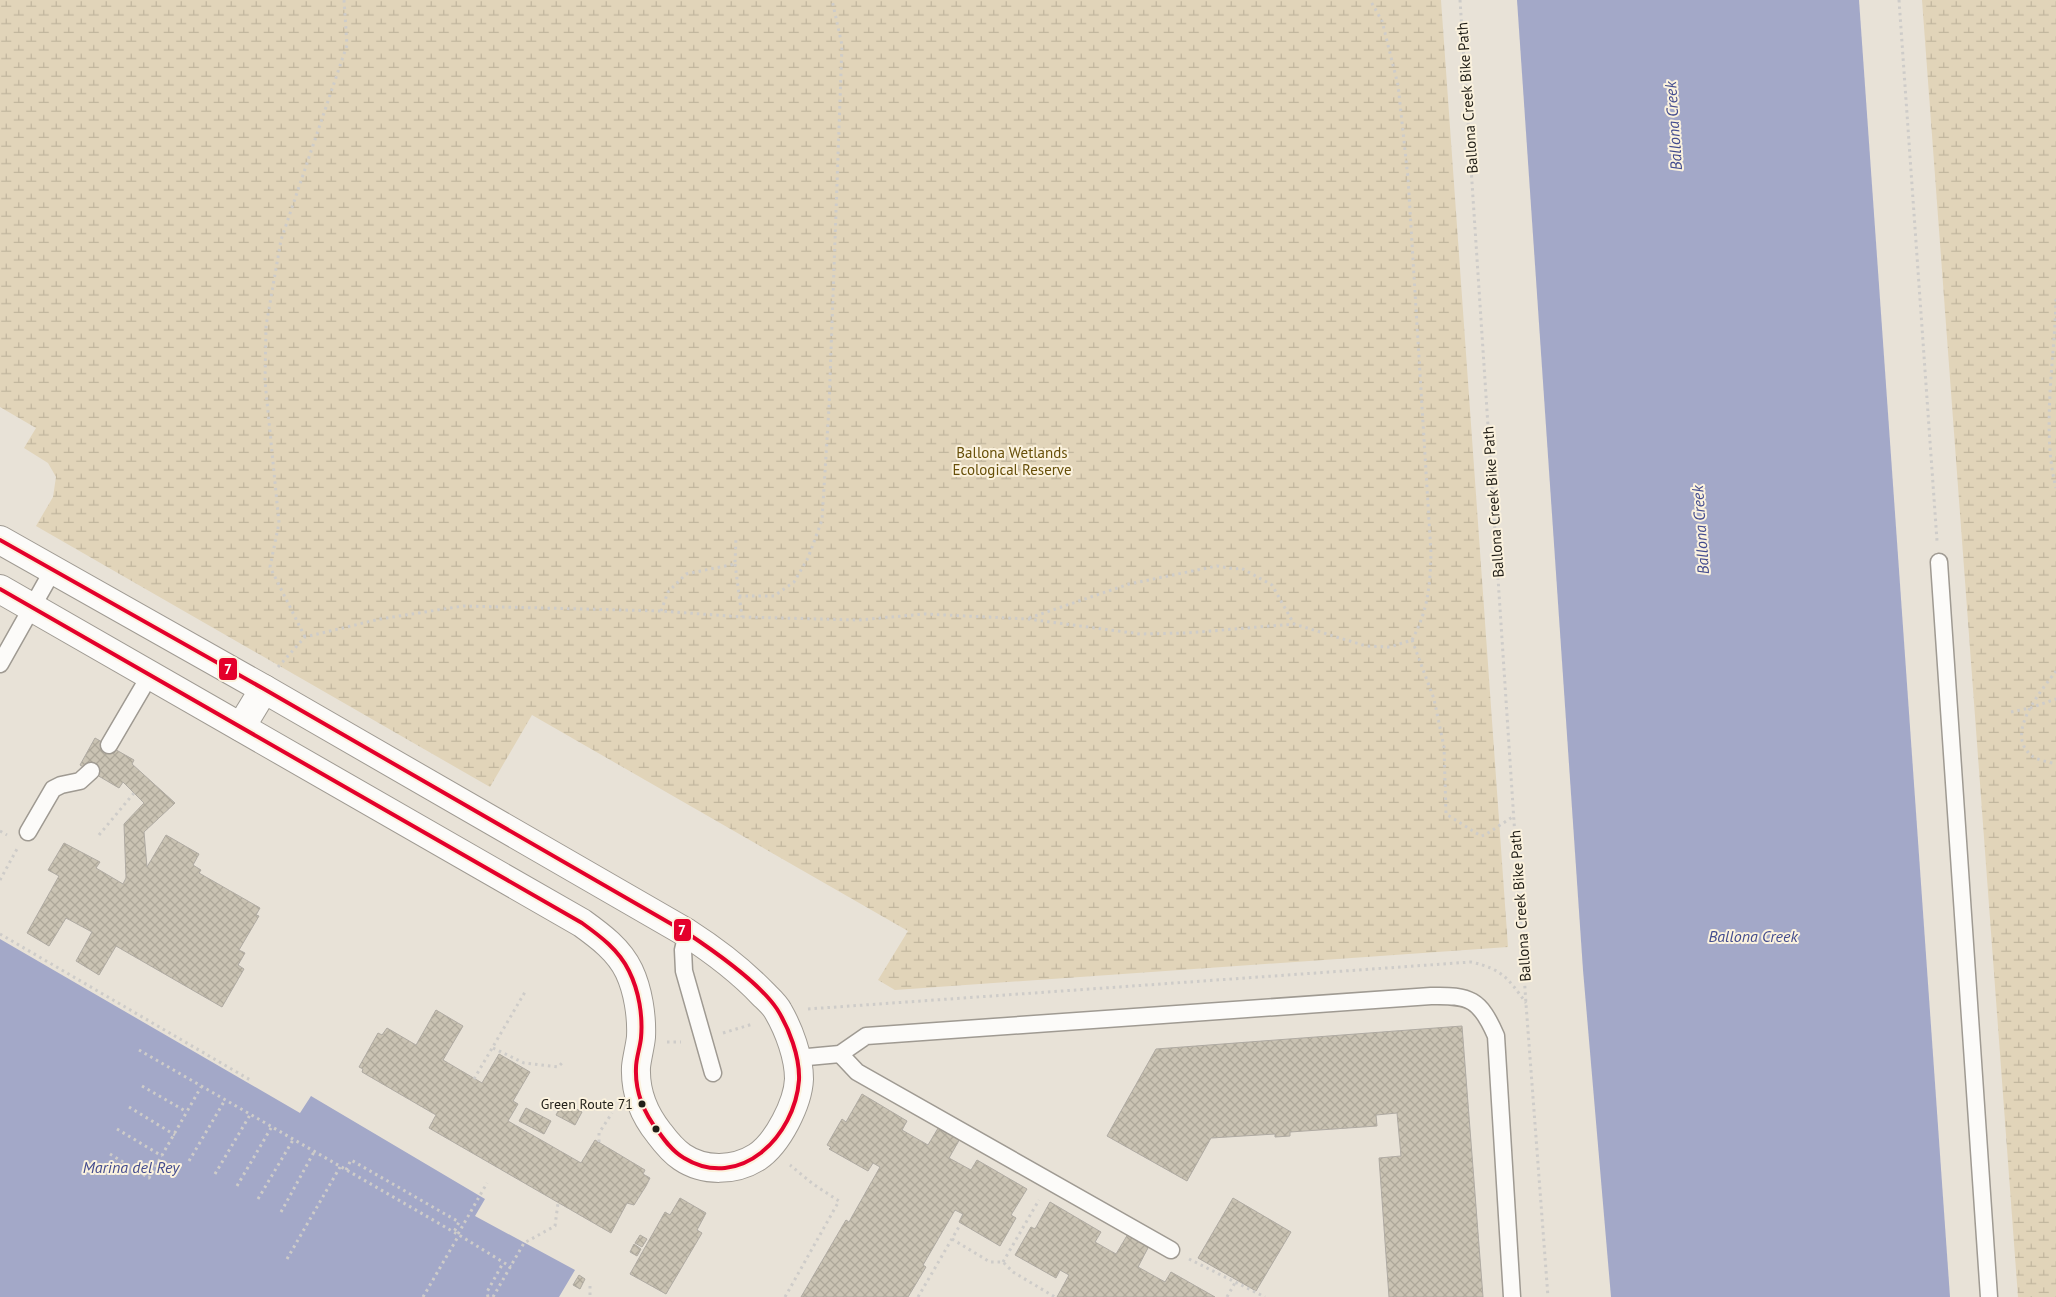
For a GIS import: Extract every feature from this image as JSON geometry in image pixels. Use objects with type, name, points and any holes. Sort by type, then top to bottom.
[{"type":"street","points":[[0,540],[264,689],[687,933],[720,954],[745,975],[778,1010],[797,1058],[799,1079],[795,1101],[785,1124],[771,1144],[758,1156],[741,1164],[720,1168],[701,1166],[682,1157],[665,1141],[650,1121],[641,1103],[636,1083],[641,1022],[636,992],[628,970],[609,943],[582,923],[0,590]]},
{"type":"street","points":[[241,727],[264,689]]},
{"type":"lane","points":[[1938,562],[1989,1297]]},
{"type":"lane","points":[[0,664],[53,570]]},
{"type":"lane","points":[[109,745],[150,675]]},
{"type":"lane","points":[[28,832],[53,789],[61,785],[80,781],[91,771]]},
{"type":"lane","points":[[687,933],[682,950],[684,971],[712,1073]]},
{"type":"lane","points":[[797,1058],[840,1054],[866,1036],[1431,996],[1465,997],[1485,1015],[1496,1036],[1512,1297]]},
{"type":"lane","points":[[840,1054],[857,1072],[1171,1250]]},
{"type":"path","points":[[305,636],[270,567],[279,523],[265,381],[266,326],[281,240],[347,45],[344,0]]},
{"type":"path","points":[[739,596],[774,596],[794,582],[808,558],[822,520],[829,407],[842,45],[832,0]]},
{"type":"path","points":[[264,689],[279,665],[305,636],[380,619],[463,606],[661,611],[742,617],[859,620],[924,614],[1028,619],[1140,634],[1187,633],[1294,624],[1366,646],[1390,647],[1412,640],[1422,622],[1430,589],[1431,554],[1408,178],[1398,85],[1382,21],[1370,0]]},
{"type":"path","name":"Ballona Creek Bike Path","points":[[1460,0],[1526,1004],[1548,1297]]},
{"type":"path","points":[[1899,0],[1938,562]]},
{"type":"path","points":[[2056,299],[2050,440],[2052,471],[2056,488]]},
{"type":"path","points":[[736,537],[735,564],[742,617]]},
{"type":"path","points":[[661,611],[668,592],[686,574],[735,564]]},
{"type":"path","points":[[1028,619],[1129,584],[1217,566],[1235,570],[1241,568],[1272,584],[1294,624]]},
{"type":"path","points":[[1412,640],[1434,699],[1442,738],[1446,814],[1461,821],[1481,836],[1514,816]]},
{"type":"path","points":[[2056,671],[2030,708],[2022,731],[2024,745],[2031,756],[2056,764]]},
{"type":"path","points":[[2010,712],[2030,708],[2056,698]]},
{"type":"path","points":[[99,835],[134,793]]},
{"type":"path","points":[[0,880],[28,832]]},
{"type":"path","points":[[0,934],[252,1081]]},
{"type":"path","points":[[778,1010],[802,1010],[1471,962],[1488,966],[1498,971],[1510,982],[1526,1004]]},
{"type":"path","points":[[474,1078],[525,992]]},
{"type":"path","points":[[493,1048],[524,1063],[558,1067],[564,1061]]},
{"type":"path","points":[[139,1050],[457,1234],[510,1267]]},
{"type":"path","points":[[142,1086],[187,1112]]},
{"type":"path","points":[[110,1154],[149,1178],[201,1087]]},
{"type":"path","points":[[189,1161],[225,1100]]},
{"type":"path","points":[[129,1108],[175,1135]]},
{"type":"path","points":[[599,1142],[599,1133],[612,1113]]},
{"type":"path","points":[[215,1174],[250,1115]]},
{"type":"path","points":[[237,1186],[271,1128]]},
{"type":"path","points":[[117,1129],[162,1156]]},
{"type":"path","points":[[258,1199],[293,1140]]},
{"type":"path","points":[[771,1144],[801,1176],[839,1201],[785,1297]]},
{"type":"path","points":[[281,1212],[314,1152]]},
{"type":"path","points":[[346,1170],[352,1160],[460,1222],[457,1234]]},
{"type":"path","points":[[287,1259],[340,1167]]},
{"type":"path","points":[[1003,1262],[1049,1182]]},
{"type":"path","points":[[423,1297],[487,1183]]},
{"type":"path","points":[[493,1297],[524,1243],[555,1226],[558,1203]]},
{"type":"path","points":[[918,1297],[960,1225]]},
{"type":"path","points":[[952,1239],[990,1262],[1003,1262],[1013,1272],[1050,1296],[1055,1297]]},
{"type":"path","points":[[1171,1250],[1266,1297]]},
{"type":"path","points":[[488,1297],[487,1292],[503,1262]]},
{"type":"path","points":[[1227,1297],[1236,1281]]},
{"type":"path","points":[[590,1286],[590,1297]]},
{"type":"green space","name":"Ballona Wetlands Ecological Reserve","points":[[0,0],[1441,0],[1508,947],[895,990],[878,980],[908,931],[532,715],[490,787],[36,526],[53,497],[56,477],[48,463],[24,448],[36,428],[0,407]]},
{"type":"green space","points":[[1922,0],[2056,0],[2056,1297],[2018,1297]]},
{"type":"water","name":"Ballona Creek","points":[[1517,0],[1859,0],[1950,1297],[1611,1297],[1583,970]]},
{"type":"water","name":"Marina del Rey","points":[[0,939],[300,1113],[311,1096],[485,1199],[475,1216],[575,1270],[559,1297],[0,1297]]},
{"type":"building","points":[[95,738],[134,760],[132,764],[175,803],[144,832],[147,867],[166,835],[199,854],[193,865],[201,870],[199,873],[260,908],[256,915],[259,916],[239,950],[245,953],[238,965],[244,969],[222,1007],[116,946],[99,975],[76,961],[92,932],[66,918],[49,946],[27,933],[59,876],[48,870],[64,843],[100,862],[96,868],[123,884],[126,878],[124,824],[144,803],[123,782],[119,788],[80,765]]},
{"type":"building","points":[[436,1010],[463,1026],[443,1060],[482,1083],[499,1054],[530,1072],[513,1101],[518,1104],[508,1121],[581,1163],[595,1140],[645,1170],[643,1174],[650,1178],[646,1186],[634,1205],[627,1203],[611,1233],[429,1128],[436,1115],[362,1072],[363,1069],[359,1067],[378,1033],[382,1035],[387,1028],[416,1045]]},
{"type":"building","points":[[1462,1026],[1483,1297],[1389,1297],[1379,1158],[1401,1156],[1397,1113],[1376,1115],[1377,1126],[1290,1132],[1290,1136],[1275,1137],[1275,1134],[1211,1138],[1187,1181],[1107,1136],[1156,1049]]},
{"type":"building","points":[[862,1094],[907,1121],[902,1130],[928,1145],[940,1125],[961,1137],[949,1158],[971,1170],[977,1160],[1027,1189],[1011,1215],[1016,1218],[1000,1246],[959,1222],[963,1214],[955,1210],[923,1265],[926,1267],[908,1297],[801,1297],[846,1220],[849,1222],[880,1167],[873,1163],[868,1171],[829,1149],[831,1147],[827,1145],[842,1119],[846,1122]]},
{"type":"building","points":[[563,1102],[582,1112],[575,1125],[556,1115]]},
{"type":"building","points":[[526,1108],[551,1121],[544,1134],[519,1121]]},
{"type":"building","points":[[680,1198],[706,1213],[697,1230],[702,1233],[666,1294],[630,1274],[665,1212],[670,1215]]},
{"type":"building","points":[[1233,1198],[1291,1232],[1256,1291],[1198,1258]]},
{"type":"building","points":[[1050,1202],[1101,1232],[1095,1242],[1116,1254],[1128,1234],[1149,1246],[1138,1267],[1165,1282],[1171,1272],[1215,1297],[1057,1297],[1069,1275],[1060,1270],[1056,1278],[1015,1255],[1031,1227],[1035,1229]]},
{"type":"building","points":[[640,1235],[647,1239],[642,1247],[635,1243]]},
{"type":"building","points":[[634,1244],[641,1249],[637,1256],[630,1252]]},
{"type":"building","points":[[579,1275],[585,1279],[580,1289],[573,1285]]},
{"type":"transit line","name":"7","points":[[0,540],[264,689],[687,933],[748,978],[777,1009],[786,1025],[798,1062],[799,1080],[795,1101],[787,1121],[776,1138],[761,1153],[744,1163],[725,1168],[705,1167],[680,1156],[669,1146],[653,1124],[641,1101],[636,1077],[641,1030],[641,1012],[638,995],[625,963],[602,938],[582,923],[0,589]]},
{"type":"place","name":"Green Route 71","points":[[642,1104]]}]
